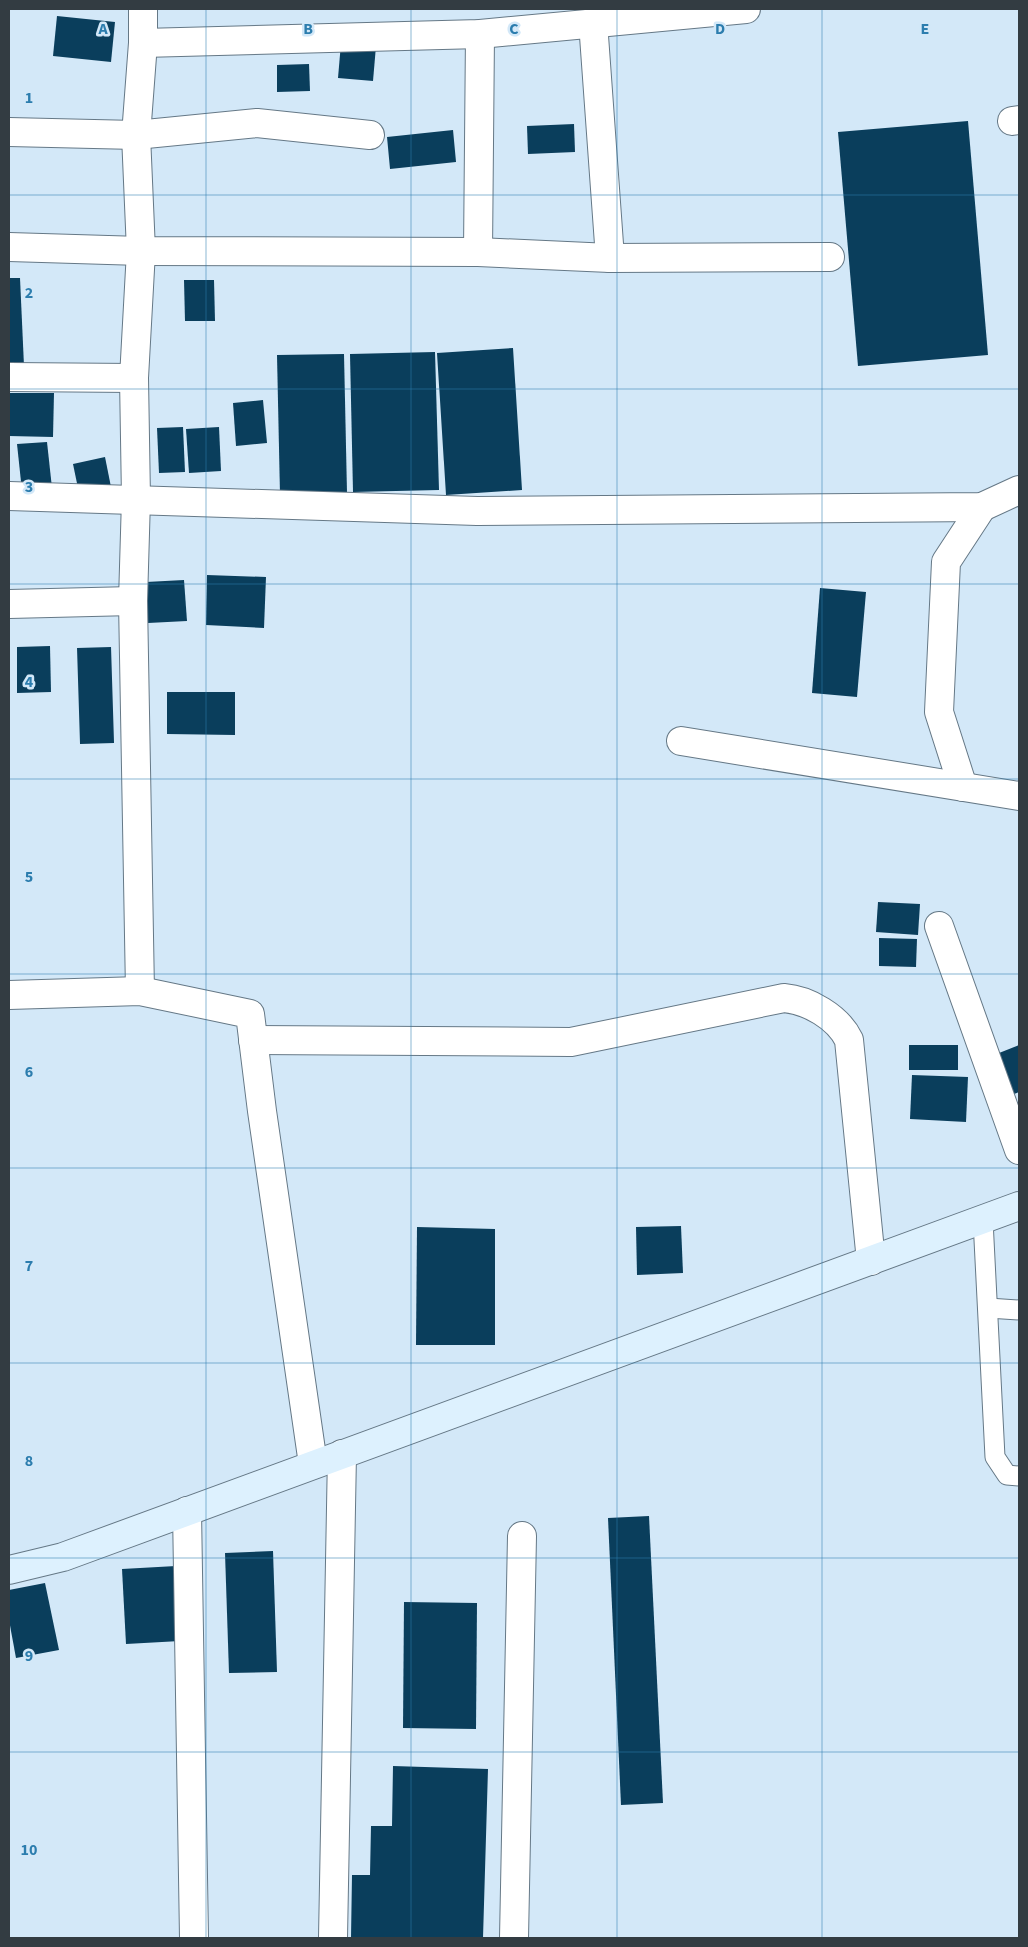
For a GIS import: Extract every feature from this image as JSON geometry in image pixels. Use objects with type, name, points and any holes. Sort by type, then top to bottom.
[{"type":"street","points":[[140,991],[133,600],[136,499],[134,378],[141,251],[136,135],[144,42],[143,9]]},
{"type":"street","points":[[144,42],[480,34],[746,9]]},
{"type":"street","points":[[593,22],[610,258]]},
{"type":"street","points":[[478,252],[480,34]]},
{"type":"street","points":[[9,132],[136,135],[257,123],[370,135]]},
{"type":"street","points":[[9,247],[141,251],[478,252],[610,258],[830,257]]},
{"type":"street","points":[[9,377],[134,378]]},
{"type":"street","points":[[9,496],[477,511],[982,507],[1019,490]]},
{"type":"street","points":[[963,787],[939,712],[946,562],[982,507]]},
{"type":"street","points":[[9,604],[133,600]]},
{"type":"street","points":[[681,741],[1019,796]]},
{"type":"street","points":[[939,926],[1019,1150]]},
{"type":"street","points":[[9,995],[140,991],[250,1014],[313,1464]]},
{"type":"street","points":[[253,1040],[571,1042],[784,998],[791,999],[822,1012],[837,1023],[849,1040],[871,1260]]},
{"type":"street","points":[[9,1570],[63,1557],[1019,1206]]},
{"type":"street","points":[[333,1938],[342,1454]]},
{"type":"street","points":[[187,1511],[194,1938]]},
{"type":"street","points":[[514,1938],[522,1536]]},
{"type":"lane","points":[[983,1220],[995,1457],[1007,1475],[1019,1476]]},
{"type":"lane","points":[[988,1308],[1019,1310]]},
{"type":"building","points":[[57,16],[115,22],[111,62],[53,56]]},
{"type":"building","points":[[341,43],[376,46],[373,81],[338,78]]},
{"type":"building","points":[[309,64],[310,91],[277,92],[277,65]]},
{"type":"building","points":[[968,121],[988,355],[858,366],[838,132]]},
{"type":"building","points":[[574,124],[575,152],[528,154],[527,126]]},
{"type":"building","points":[[453,130],[456,162],[390,169],[387,137]]},
{"type":"building","points":[[9,278],[20,278],[24,366],[9,366]]},
{"type":"building","points":[[184,280],[214,280],[215,321],[185,321]]},
{"type":"building","points":[[513,348],[522,490],[446,495],[437,353]]},
{"type":"building","points":[[435,352],[439,490],[353,492],[350,354]]},
{"type":"building","points":[[344,354],[347,493],[280,495],[277,355]]},
{"type":"building","points":[[9,393],[54,393],[53,437],[9,436]]},
{"type":"building","points":[[263,400],[267,443],[236,446],[233,403]]},
{"type":"building","points":[[183,427],[185,472],[159,473],[157,428]]},
{"type":"building","points":[[219,427],[221,471],[189,473],[186,429]]},
{"type":"building","points":[[47,442],[52,488],[22,491],[17,444]]},
{"type":"building","points":[[105,457],[111,487],[79,493],[73,464]]},
{"type":"building","points":[[207,575],[266,577],[264,628],[206,625]]},
{"type":"building","points":[[184,580],[187,621],[148,623],[146,582]]},
{"type":"building","points":[[820,588],[866,592],[857,697],[812,693]]},
{"type":"building","points":[[50,646],[51,692],[17,693],[17,647]]},
{"type":"building","points":[[111,647],[114,743],[80,744],[77,648]]},
{"type":"building","points":[[167,692],[235,692],[235,735],[167,734]]},
{"type":"building","points":[[878,902],[920,904],[918,935],[876,932]]},
{"type":"building","points":[[879,938],[917,939],[916,967],[879,966]]},
{"type":"building","points":[[909,1045],[958,1045],[958,1070],[909,1070]]},
{"type":"building","points":[[1019,1045],[1019,1092],[1009,1096],[994,1055]]},
{"type":"building","points":[[912,1075],[968,1077],[966,1122],[910,1119]]},
{"type":"building","points":[[681,1226],[683,1273],[637,1275],[636,1227]]},
{"type":"building","points":[[417,1227],[495,1229],[495,1345],[416,1345]]},
{"type":"building","points":[[649,1516],[663,1803],[621,1805],[608,1518]]},
{"type":"building","points":[[273,1551],[277,1672],[229,1673],[225,1553]]},
{"type":"building","points":[[176,1566],[180,1641],[126,1644],[122,1569]]},
{"type":"building","points":[[45,1583],[59,1650],[16,1658],[9,1620],[9,1590]]},
{"type":"building","points":[[404,1602],[477,1603],[476,1729],[403,1728]]},
{"type":"building","points":[[393,1766],[488,1769],[483,1938],[351,1938],[352,1875],[370,1875],[371,1826],[392,1826]]}]
